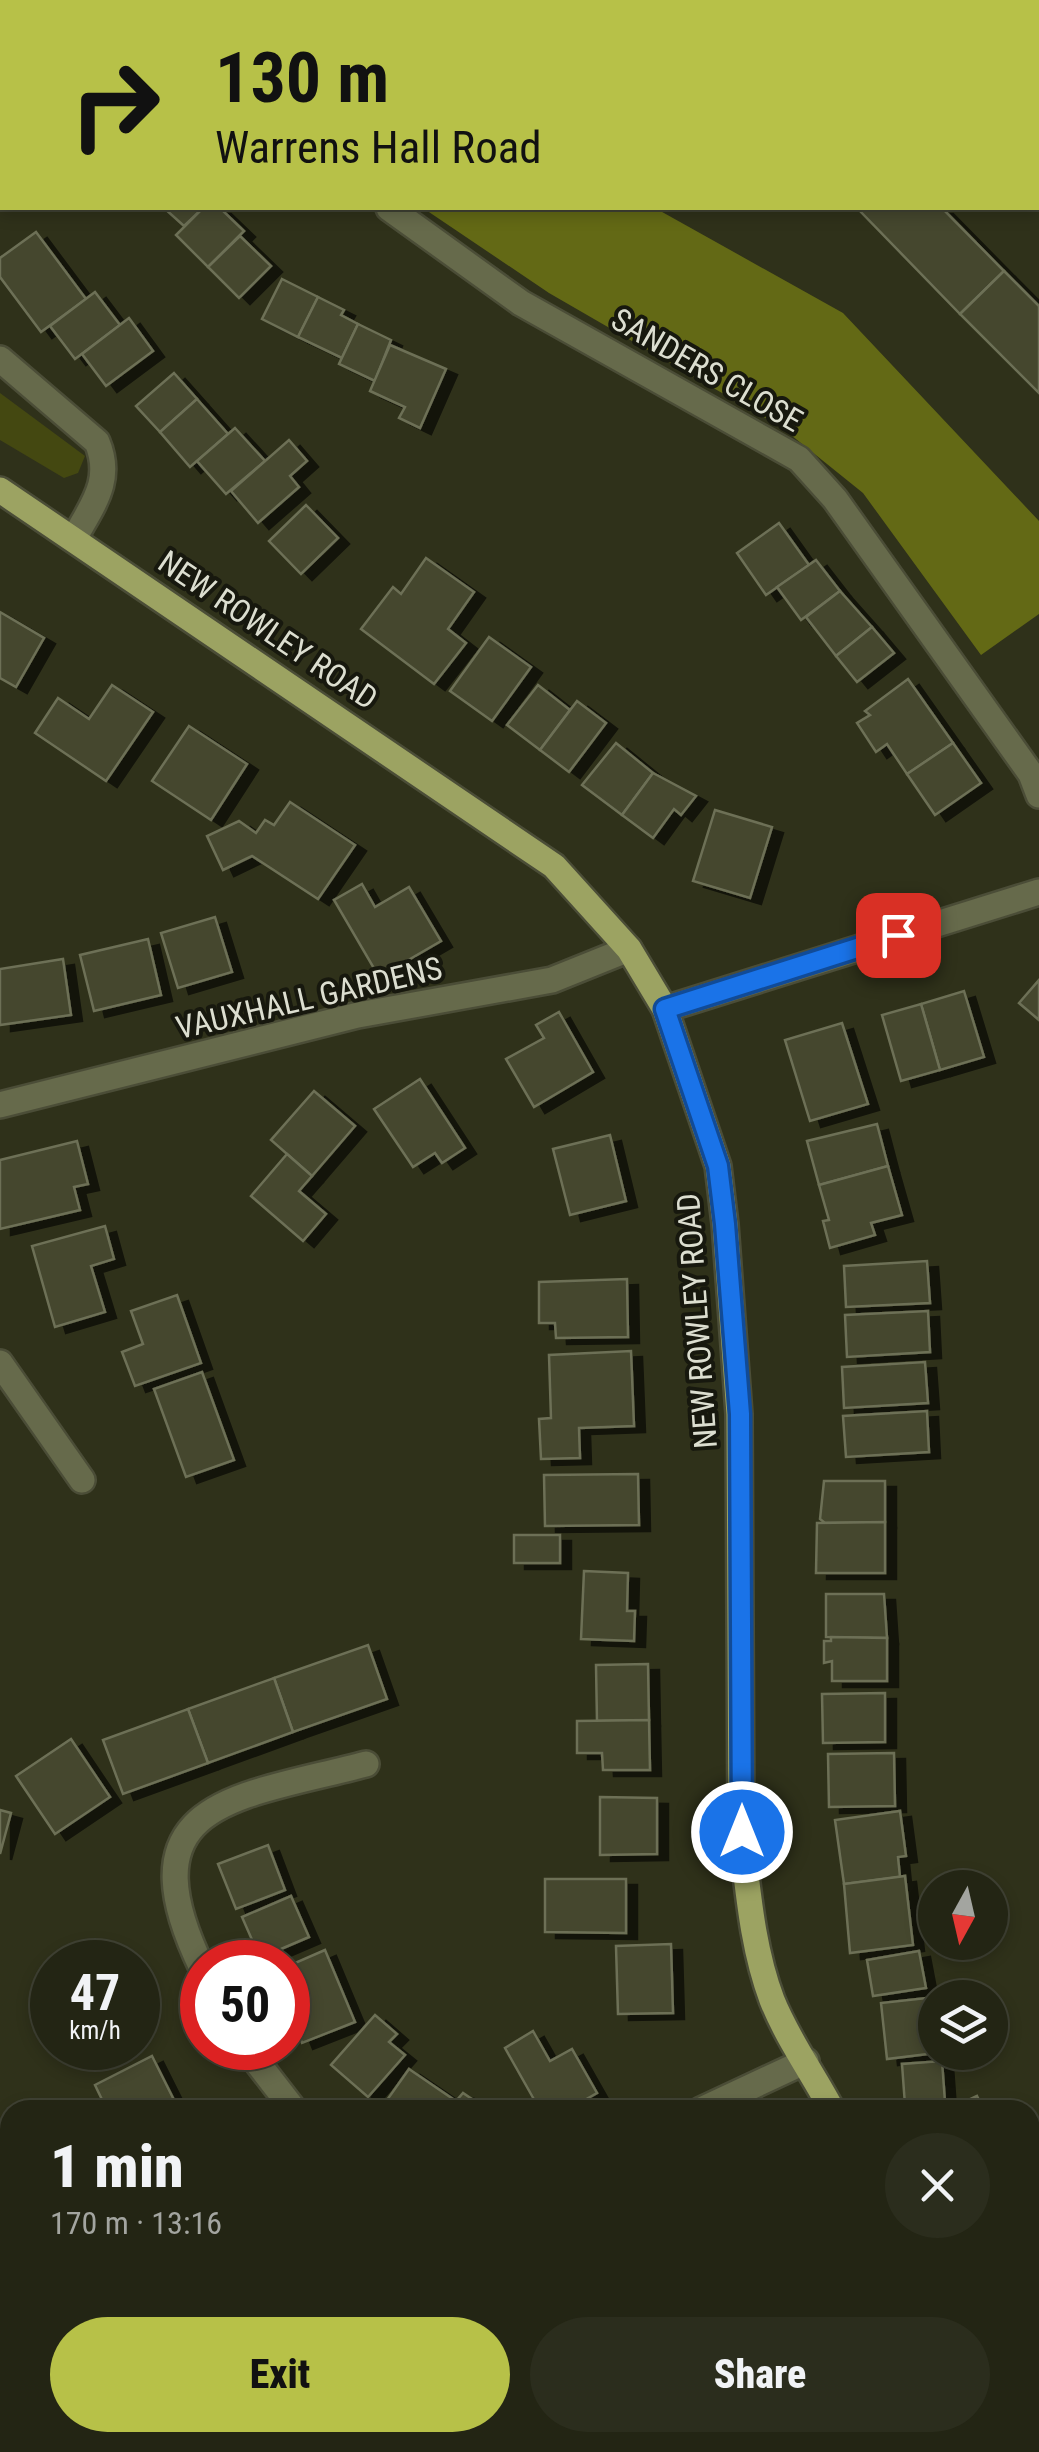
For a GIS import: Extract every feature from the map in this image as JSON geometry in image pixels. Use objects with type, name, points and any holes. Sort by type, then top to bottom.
[{"type":"main road","name":"NEW ROWLEY ROAD","points":[[0,490],[554,866],[629,949],[665,1009],[718,1166],[725,1224],[740,1414],[742,1832],[748,1893],[759,1960],[774,2004],[827,2100]]},
{"type":"street","name":"SANDERS CLOSE","points":[[393,210],[521,303],[800,459],[835,500],[985,709],[1031,774],[1039,795]]},
{"type":"street","points":[[0,359],[98,442],[106,461],[105,482],[75,538]]},
{"type":"street","points":[[665,1009],[1039,892]]},
{"type":"street","name":"VAUXHALL GARDENS","points":[[0,1105],[358,1015],[552,980],[629,949]]},
{"type":"street","points":[[0,1363],[82,1480]]},
{"type":"street","points":[[189,1940],[179,1920],[172,1877],[195,1822],[223,1802],[366,1764]]},
{"type":"street","points":[[722,2100],[806,2061]]},
{"type":"street","points":[[263,2070],[286,2100]]},
{"type":"green space","points":[[426,210],[659,210],[843,313],[1039,521],[1039,614],[981,655],[863,493],[781,427],[549,293]]},
{"type":"green space","points":[[0,393],[85,456],[78,473],[64,478],[0,440]]},
{"type":"building","points":[[166,210],[201,210],[184,226]]},
{"type":"building","points":[[201,210],[222,210],[244,231],[208,267],[176,235]]},
{"type":"building","points":[[859,210],[944,210],[1004,271],[960,314]]},
{"type":"building","points":[[36,232],[86,299],[41,332],[0,277],[0,258]]},
{"type":"building","points":[[240,236],[271,266],[239,298],[208,267]]},
{"type":"building","points":[[1004,271],[1039,306],[1039,393],[960,314]]},
{"type":"building","points":[[282,279],[318,297],[298,337],[262,319]]},
{"type":"building","points":[[95,292],[120,325],[75,359],[50,326]]},
{"type":"building","points":[[318,297],[344,310],[341,315],[358,324],[342,358],[298,337]]},
{"type":"building","points":[[129,318],[153,351],[106,386],[82,354]]},
{"type":"building","points":[[358,324],[391,340],[375,381],[339,364]]},
{"type":"building","points":[[390,345],[446,369],[420,428],[399,418],[405,407],[370,391]]},
{"type":"building","points":[[174,373],[197,399],[160,432],[136,406]]},
{"type":"building","points":[[197,399],[228,434],[190,467],[160,432]]},
{"type":"building","points":[[235,428],[265,461],[226,494],[197,461]]},
{"type":"building","points":[[289,440],[307,461],[290,476],[299,487],[258,523],[231,491]]},
{"type":"building","points":[[306,505],[338,538],[301,574],[269,541]]},
{"type":"building","points":[[779,523],[809,565],[766,595],[737,553]]},
{"type":"building","points":[[426,558],[474,592],[448,629],[466,643],[434,684],[361,629],[393,587],[401,594]]},
{"type":"building","points":[[816,560],[840,591],[801,620],[777,587]]},
{"type":"building","points":[[840,591],[872,627],[836,656],[806,617]]},
{"type":"building","points":[[0,612],[44,638],[16,687],[0,678]]},
{"type":"building","points":[[872,627],[894,653],[857,682],[836,656]]},
{"type":"building","points":[[489,637],[531,667],[492,721],[450,691]]},
{"type":"building","points":[[908,679],[953,743],[907,774],[887,744],[876,752],[857,723],[870,715],[865,711]]},
{"type":"building","points":[[112,685],[153,712],[106,781],[35,733],[58,698],[89,719]]},
{"type":"building","points":[[538,685],[570,710],[540,750],[507,725]]},
{"type":"building","points":[[577,701],[606,723],[569,772],[540,750]]},
{"type":"building","points":[[189,726],[247,764],[211,820],[152,781]]},
{"type":"building","points":[[616,743],[653,773],[622,815],[582,785]]},
{"type":"building","points":[[953,743],[981,783],[935,815],[907,774]]},
{"type":"building","points":[[653,773],[696,796],[681,815],[674,809],[653,838],[622,815]]},
{"type":"building","points":[[290,802],[355,845],[318,899],[252,856],[223,870],[207,836],[239,821],[256,833],[265,820],[274,825]]},
{"type":"building","points":[[715,810],[772,827],[750,898],[693,881]]},
{"type":"building","points":[[362,884],[375,907],[409,887],[441,941],[379,977],[334,900]]},
{"type":"building","points":[[215,917],[232,972],[178,988],[161,933]]},
{"type":"building","points":[[148,939],[161,995],[94,1011],[80,955]]},
{"type":"building","points":[[63,959],[71,1015],[0,1025],[0,969]]},
{"type":"building","points":[[1039,980],[1039,1020],[1019,1003]]},
{"type":"building","points":[[964,991],[984,1057],[940,1070],[921,1004]]},
{"type":"building","points":[[921,1004],[940,1070],[901,1081],[882,1015]]},
{"type":"building","points":[[559,1012],[593,1072],[534,1107],[506,1059],[544,1038],[536,1025]]},
{"type":"building","points":[[842,1023],[868,1104],[810,1121],[785,1040]]},
{"type":"building","points":[[420,1079],[465,1148],[442,1163],[435,1153],[413,1167],[374,1109]]},
{"type":"building","points":[[314,1091],[355,1126],[312,1176],[271,1140]]},
{"type":"building","points":[[877,1124],[888,1166],[819,1185],[807,1141]]},
{"type":"building","points":[[610,1135],[626,1201],[570,1215],[553,1149]]},
{"type":"building","points":[[77,1141],[88,1184],[74,1187],[80,1210],[0,1229],[0,1160]]},
{"type":"building","points":[[287,1154],[312,1176],[299,1191],[326,1214],[303,1241],[251,1196]]},
{"type":"building","points":[[888,1166],[902,1215],[871,1223],[875,1235],[830,1248],[823,1221],[829,1220],[819,1185]]},
{"type":"building","points":[[105,1226],[114,1259],[91,1266],[105,1312],[55,1327],[32,1246]]},
{"type":"building","points":[[927,1261],[930,1303],[846,1307],[844,1266]]},
{"type":"building","points":[[627,1279],[628,1337],[556,1338],[555,1323],[539,1323],[539,1282]]},
{"type":"building","points":[[177,1295],[201,1363],[135,1386],[122,1352],[143,1344],[131,1311]]},
{"type":"building","points":[[928,1311],[930,1352],[847,1357],[845,1315]]},
{"type":"building","points":[[631,1351],[634,1426],[579,1428],[580,1458],[541,1459],[539,1419],[551,1418],[549,1355]]},
{"type":"building","points":[[925,1362],[928,1403],[844,1408],[842,1367]]},
{"type":"building","points":[[202,1372],[234,1460],[186,1477],[154,1389]]},
{"type":"building","points":[[927,1411],[929,1452],[846,1457],[843,1416]]},
{"type":"building","points":[[638,1474],[639,1525],[545,1526],[544,1475]]},
{"type":"building","points":[[824,1481],[885,1481],[885,1522],[825,1523],[820,1519]]},
{"type":"building","points":[[885,1522],[885,1573],[816,1573],[817,1523]]},
{"type":"building","points":[[514,1535],[560,1535],[560,1563],[514,1563]]},
{"type":"building","points":[[584,1571],[628,1573],[627,1611],[635,1611],[634,1641],[581,1639]]},
{"type":"building","points":[[826,1594],[884,1594],[887,1638],[826,1637]]},
{"type":"building","points":[[831,1637],[887,1638],[887,1681],[832,1681],[832,1661],[824,1663],[824,1641],[831,1641]]},
{"type":"building","points":[[368,1645],[387,1699],[293,1732],[274,1678]]},
{"type":"building","points":[[648,1664],[649,1720],[597,1721],[596,1665]]},
{"type":"building","points":[[274,1678],[293,1732],[208,1763],[188,1709]]},
{"type":"building","points":[[885,1693],[885,1742],[823,1743],[822,1694]]},
{"type":"building","points":[[188,1709],[208,1763],[123,1794],[103,1740]]},
{"type":"building","points":[[649,1720],[650,1770],[603,1770],[602,1753],[577,1753],[577,1721]]},
{"type":"building","points":[[71,1739],[110,1797],[55,1834],[16,1776]]},
{"type":"building","points":[[894,1753],[895,1806],[829,1807],[828,1754]]},
{"type":"building","points":[[600,1797],[657,1798],[657,1854],[600,1855]]},
{"type":"building","points":[[0,1810],[11,1813],[0,1854]]},
{"type":"building","points":[[900,1811],[906,1856],[898,1857],[900,1877],[844,1884],[835,1820]]},
{"type":"building","points":[[268,1845],[285,1890],[236,1909],[218,1864]]},
{"type":"building","points":[[905,1876],[913,1945],[850,1953],[844,1884]]},
{"type":"building","points":[[545,1879],[626,1879],[626,1933],[545,1932]]},
{"type":"building","points":[[291,1896],[309,1937],[252,1940],[242,1917]]},
{"type":"building","points":[[671,1944],[673,2013],[618,2014],[616,1946]]},
{"type":"building","points":[[325,1950],[355,2022],[310,2040],[310,1956]]},
{"type":"building","points":[[918,1951],[924,1980],[918,1980],[918,1989],[873,1996],[867,1960]]},
{"type":"building","points":[[918,1999],[918,2055],[887,2059],[881,2003]]},
{"type":"building","points":[[375,2015],[397,2034],[389,2042],[405,2055],[368,2097],[331,2065]]},
{"type":"building","points":[[533,2031],[550,2061],[572,2049],[597,2093],[585,2100],[534,2100],[505,2048]]},
{"type":"building","points":[[918,2063],[918,2070],[943,2070],[945,2100],[905,2100],[902,2064]]},
{"type":"building","points":[[409,2069],[455,2100],[387,2100]]},
{"type":"building","points":[[124,2070],[159,2070],[174,2100],[102,2100],[95,2085]]},
{"type":"route","points":[[742,1832],[740,1414],[725,1224],[718,1166],[665,1009],[898,935]]}]
